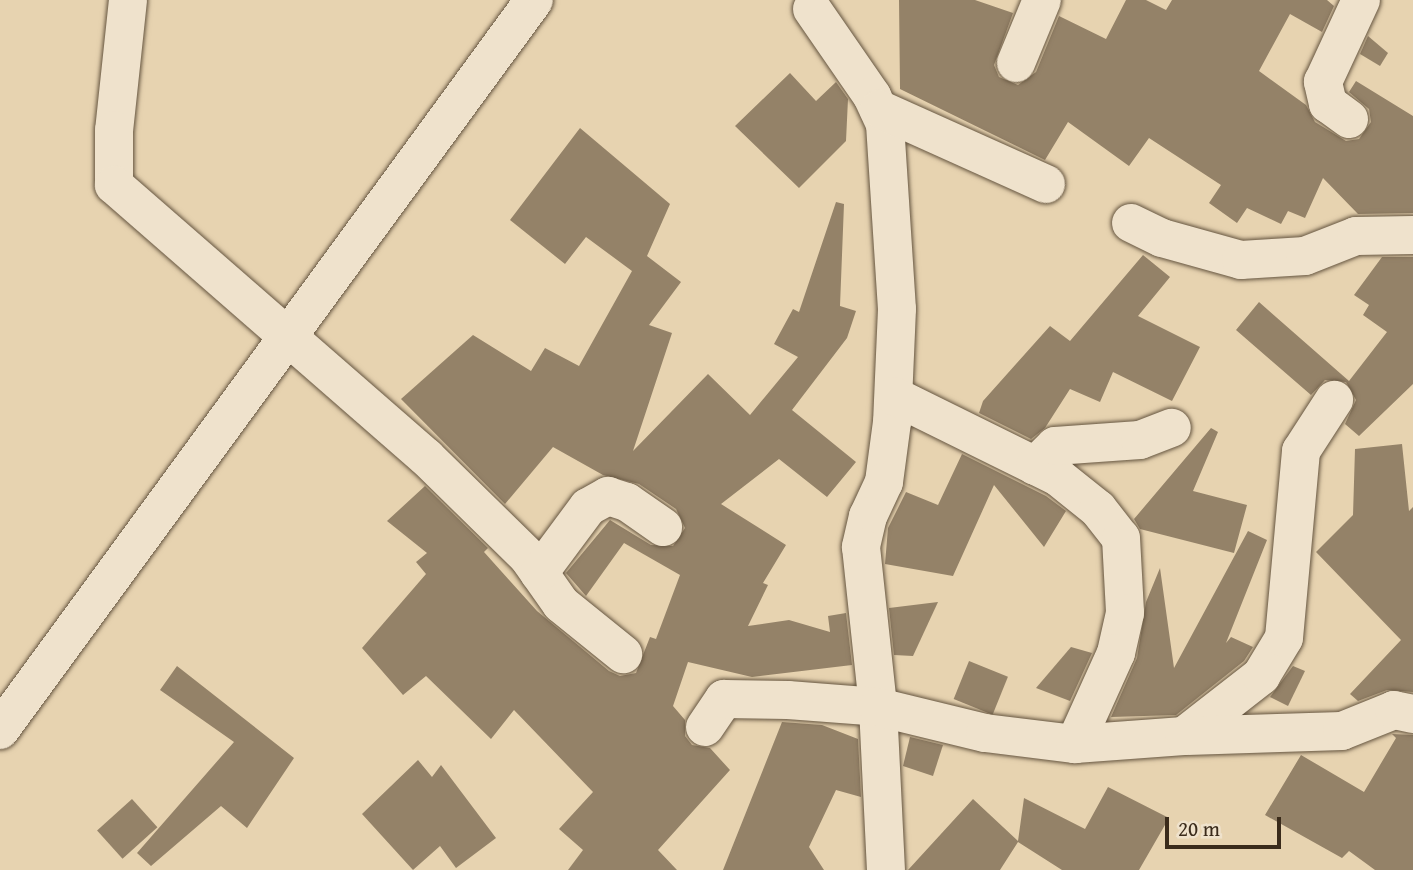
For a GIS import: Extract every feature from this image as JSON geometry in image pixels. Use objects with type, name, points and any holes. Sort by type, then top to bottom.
[{"type":"street","points":[[128,0],[114,130],[114,185],[426,457],[528,556],[561,604],[623,654]]},
{"type":"street","points":[[0,730],[534,0]]},
{"type":"street","points":[[1016,63],[1042,0]]},
{"type":"street","points":[[1349,119],[1328,104],[1323,82],[1361,0]]},
{"type":"street","points":[[797,5],[830,72]]},
{"type":"street","points":[[797,5],[878,109],[886,124],[897,309],[894,396],[884,482],[868,516],[861,547],[878,707],[886,870]]},
{"type":"street","points":[[878,109],[1046,184]]},
{"type":"street","points":[[1131,223],[1162,238],[1241,260],[1305,256],[1356,236],[1413,235]]},
{"type":"street","points":[[894,396],[1058,477],[1098,509],[1121,538],[1125,613],[1116,653],[1075,744]]},
{"type":"street","points":[[1184,736],[1261,676],[1284,638],[1301,451],[1334,400]]},
{"type":"street","points":[[1035,466],[1055,446],[1140,440],[1172,428]]},
{"type":"street","points":[[539,573],[588,506],[608,496],[627,502],[663,527]]},
{"type":"street","points":[[705,727],[724,699],[878,707],[985,733],[1075,744],[1184,736],[1342,731],[1394,710],[1413,714]]},
{"type":"building","points":[[899,0],[975,0],[1013,13],[994,65],[999,77],[1018,85],[1036,72],[1059,16],[1106,39],[1126,0],[1146,0],[1166,10],[1172,0],[1327,0],[1334,6],[1322,32],[1290,14],[1259,71],[1306,105],[1315,122],[1346,141],[1359,139],[1371,122],[1369,109],[1349,92],[1356,81],[1413,116],[1413,213],[1358,214],[1323,178],[1305,218],[1288,211],[1281,224],[1247,208],[1237,223],[1209,203],[1221,185],[1149,138],[1129,166],[1068,122],[1045,160],[900,89]]},
{"type":"building","points":[[1368,36],[1388,53],[1380,66],[1360,54]]},
{"type":"building","points":[[790,73],[816,101],[836,82],[848,99],[846,141],[799,188],[735,126]]},
{"type":"building","points":[[580,128],[670,204],[647,256],[681,282],[649,325],[672,333],[633,451],[708,374],[750,415],[798,357],[774,344],[793,309],[799,312],[836,202],[844,204],[840,306],[856,311],[847,338],[792,410],[856,462],[827,497],[779,459],[721,504],[786,545],[763,583],[768,585],[748,626],[789,620],[830,632],[828,616],[846,613],[852,665],[752,677],[688,662],[673,706],[685,720],[685,736],[692,745],[710,748],[730,770],[658,850],[677,870],[568,870],[583,850],[559,829],[593,792],[514,710],[491,739],[426,676],[403,695],[362,648],[426,574],[416,562],[427,553],[387,521],[425,486],[488,548],[484,552],[537,611],[609,671],[620,676],[636,673],[650,637],[656,639],[680,575],[624,543],[586,596],[566,573],[610,520],[651,545],[673,546],[685,528],[676,509],[639,484],[603,475],[553,447],[505,504],[401,399],[473,335],[531,371],[545,348],[579,366],[632,271],[586,237],[565,264],[510,220]]},
{"type":"building","points":[[1143,255],[1170,277],[1138,316],[1200,347],[1172,401],[1113,372],[1100,402],[1070,389],[1045,428],[1031,439],[979,413],[983,401],[1050,326],[1070,341]]},
{"type":"building","points":[[1382,257],[1413,257],[1413,384],[1359,436],[1345,424],[1356,400],[1346,382],[1325,380],[1311,395],[1236,330],[1259,302],[1349,381],[1387,332],[1363,315],[1369,305],[1354,295]]},
{"type":"building","points":[[1211,428],[1218,432],[1193,491],[1247,505],[1234,553],[1140,529],[1134,519]]},
{"type":"building","points":[[1402,444],[1409,511],[1413,507],[1413,692],[1387,690],[1358,701],[1350,694],[1401,640],[1316,552],[1353,515],[1355,449]]},
{"type":"building","points":[[962,454],[1046,496],[1066,511],[1044,547],[994,485],[953,576],[885,564],[888,528],[906,492],[938,505]]},
{"type":"building","points":[[1248,531],[1267,540],[1226,643],[1231,637],[1253,647],[1244,661],[1176,715],[1111,717],[1137,658],[1146,602],[1160,568],[1174,668]]},
{"type":"building","points":[[938,602],[913,656],[894,655],[889,608]]},
{"type":"building","points":[[1071,647],[1092,653],[1070,701],[1036,688]]},
{"type":"building","points":[[969,661],[1008,677],[993,715],[954,699]]},
{"type":"building","points":[[177,666],[294,758],[247,828],[221,806],[151,866],[137,853],[234,742],[160,690]]},
{"type":"building","points":[[1293,666],[1305,671],[1288,706],[1270,697]]},
{"type":"building","points":[[782,722],[822,725],[858,739],[861,797],[836,790],[809,847],[824,870],[723,870]]},
{"type":"building","points":[[1392,734],[1413,735],[1413,870],[1375,870],[1349,851],[1342,858],[1265,815],[1301,755],[1364,792],[1396,738]]},
{"type":"building","points":[[910,737],[943,745],[933,776],[903,766]]},
{"type":"building","points":[[418,760],[432,777],[441,765],[496,838],[456,868],[440,846],[413,870],[362,814]]},
{"type":"building","points":[[1108,787],[1169,818],[1139,870],[1062,870],[1018,842],[1000,870],[908,870],[973,799],[1018,841],[1024,798],[1085,829]]},
{"type":"building","points":[[132,799],[157,827],[122,859],[97,830]]}]
